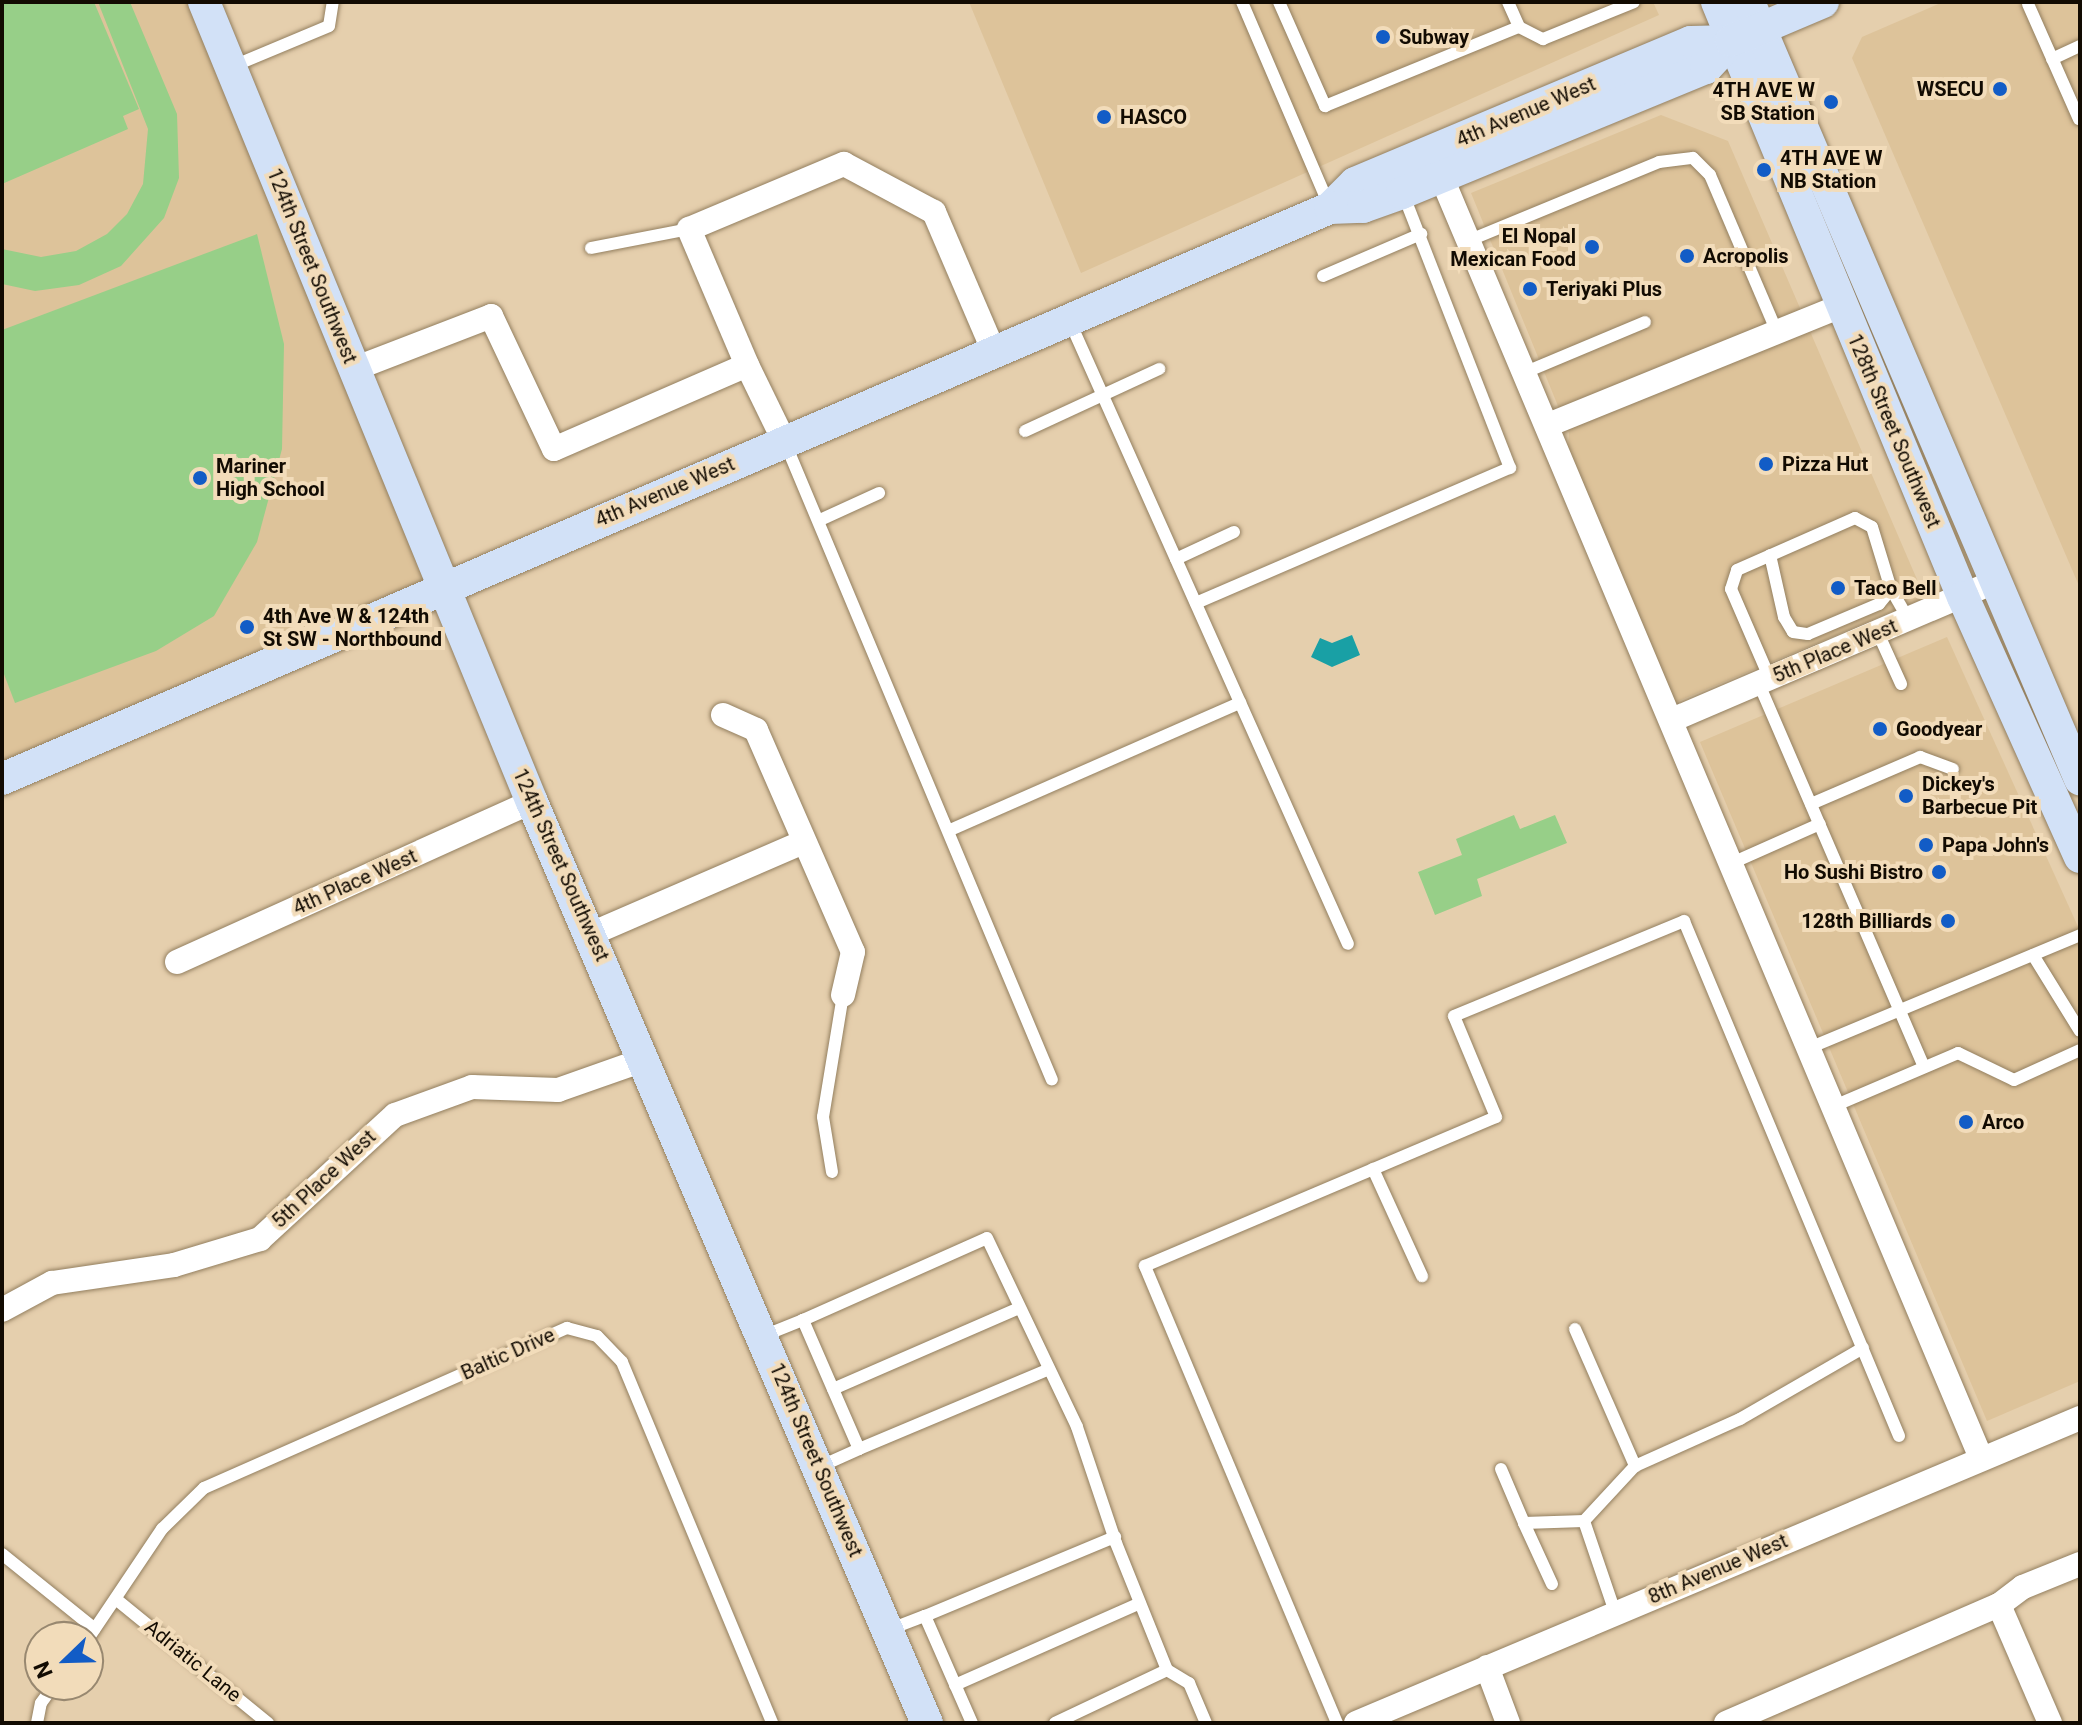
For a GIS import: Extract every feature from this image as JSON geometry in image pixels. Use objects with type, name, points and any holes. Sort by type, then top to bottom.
[{"type":"street","name":"124th Street Southwest","points":[[204,2],[532,802],[646,1059],[927,1723]]},
{"type":"street","name":"128th Street Southwest","points":[[1717,2],[1747,23],[1997,581],[2080,779]]},
{"type":"street","name":"4th Avenue West","points":[[2,779],[443,586],[1330,208],[1355,183],[1691,42],[1823,2]]},
{"type":"street","name":"4th Avenue West","points":[[1330,208],[1363,207],[1402,193],[1706,68],[1747,23]]},
{"type":"street","name":"128th Street Southwest","points":[[1747,23],[1841,306],[1963,597],[2080,857]]},
{"type":"street","points":[[784,441],[747,365],[689,229],[844,164],[934,212],[994,352]]},
{"type":"street","points":[[1441,176],[1981,1458]]},
{"type":"street","points":[[1548,425],[1841,306]]},
{"type":"street","points":[[354,369],[491,316],[554,449],[747,365]]},
{"type":"street","name":"5th Place West","points":[[1672,720],[1997,581]]},
{"type":"street","points":[[723,715],[756,730],[853,952],[843,995]]},
{"type":"street","name":"4th Place West","points":[[177,962],[532,802]]},
{"type":"street","points":[[591,934],[804,842]]},
{"type":"street","name":"5th Place West","points":[[2,1310],[52,1283],[174,1265],[260,1239],[395,1115],[472,1087],[558,1090],[646,1059]]},
{"type":"street","name":"8th Avenue West","points":[[1356,1723],[2080,1418]]},
{"type":"street","points":[[1726,1723],[1999,1605],[2023,1587],[2080,1564]]},
{"type":"street","points":[[1999,1605],[2050,1723]]},
{"type":"street","points":[[1487,1667],[1508,1723]]},
{"type":"lane","points":[[231,67],[329,26],[333,2]]},
{"type":"lane","points":[[1242,2],[1330,208]]},
{"type":"lane","points":[[1279,2],[1325,106],[1519,27]]},
{"type":"lane","points":[[1508,2],[1519,27],[1543,39],[1634,2]]},
{"type":"lane","points":[[2028,4],[2079,119]]},
{"type":"lane","points":[[2052,59],[2080,46]]},
{"type":"lane","points":[[1470,240],[1659,162],[1693,158],[1710,175],[1777,332]]},
{"type":"lane","points":[[1196,603],[1510,468],[1421,234],[1402,193]]},
{"type":"lane","points":[[591,248],[689,229]]},
{"type":"lane","points":[[1323,276],[1421,234]]},
{"type":"lane","points":[[1069,321],[1348,944]]},
{"type":"lane","points":[[1526,372],[1645,322]]},
{"type":"lane","points":[[1025,431],[1159,369]]},
{"type":"lane","points":[[784,441],[820,520],[1052,1080]]},
{"type":"lane","points":[[820,520],[879,493]]},
{"type":"lane","points":[[1909,620],[1891,589],[1872,527],[1855,518],[1737,570],[1731,589],[1811,804],[1924,1067]]},
{"type":"lane","points":[[1176,559],[1234,532]]},
{"type":"lane","points":[[1770,555],[1784,617],[1793,632],[1808,634],[1879,604],[1891,589]]},
{"type":"lane","points":[[1878,633],[1901,684]]},
{"type":"lane","points":[[950,830],[1240,703]]},
{"type":"lane","points":[[1811,804],[1920,757],[1953,769]]},
{"type":"lane","points":[[1732,863],[1820,824]]},
{"type":"lane","points":[[1337,1723],[1145,1266],[1496,1117],[1454,1016],[1684,921],[1899,1436]]},
{"type":"lane","points":[[1809,1048],[2080,935]]},
{"type":"lane","points":[[2033,955],[2080,1031]]},
{"type":"lane","points":[[832,1172],[823,1117],[828,1061],[843,995]]},
{"type":"lane","points":[[1834,1106],[1965,1053],[1983,1067],[2014,1080],[2080,1050]]},
{"type":"lane","points":[[1373,1169],[1422,1276]]},
{"type":"lane","points":[[763,1336],[987,1238],[1047,1370],[1077,1427],[1115,1537],[1167,1670],[1189,1683],[1206,1723]]},
{"type":"lane","points":[[833,1389],[1019,1308]]},
{"type":"lane","points":[[803,1320],[859,1449]]},
{"type":"lane","name":"Baltic Drive","points":[[102,1621],[162,1529],[204,1488],[567,1328],[597,1336],[622,1362],[772,1723]]},
{"type":"lane","points":[[1575,1329],[1635,1466]]},
{"type":"lane","points":[[1524,1523],[1584,1521],[1635,1466],[1740,1419],[1863,1348]]},
{"type":"lane","points":[[819,1467],[1047,1370]]},
{"type":"lane","points":[[1501,1469],[1552,1584]]},
{"type":"lane","points":[[1584,1521],[1615,1612]]},
{"type":"lane","points":[[888,1630],[1115,1537]]},
{"type":"lane","points":[[2,1554],[77,1621]]},
{"type":"lane","name":"Adriatic Lane","points":[[117,1600],[268,1723]]},
{"type":"lane","points":[[955,1685],[1140,1603]]},
{"type":"lane","points":[[925,1616],[972,1723]]},
{"type":"lane","points":[[1055,1723],[1167,1670]]},
{"type":"lane","points":[[37,1723],[42,1701]]},
{"type":"shaded area","name":"Mariner High School","points":[[2,2],[204,2],[443,586],[2,779]]},
{"type":"shaded area","points":[[969,2],[1653,2],[1659,15],[1081,273]]},
{"type":"shaded area","points":[[1943,2],[2080,2],[2080,588],[1852,58],[1862,37]]},
{"type":"shaded area","points":[[1661,115],[1728,141],[1925,598],[1669,705],[1567,464],[1569,433],[1471,193]]},
{"type":"shaded area","points":[[1947,637],[2080,931],[2080,1381],[1987,1421],[1700,742]]},
{"type":"green space","points":[[2,2],[94,2],[139,109],[123,116],[128,129],[2,184]]},
{"type":"green space","points":[[98,2],[130,2],[177,114],[179,178],[164,218],[121,266],[79,285],[35,291],[2,284],[2,249],[41,257],[76,251],[107,234],[127,214],[143,184],[148,129]]},
{"type":"green space","points":[[257,234],[284,344],[282,449],[257,542],[214,616],[156,651],[15,703],[2,669],[2,330]]},
{"type":"green space","points":[[1514,815],[1520,829],[1555,815],[1567,843],[1477,879],[1482,896],[1435,915],[1418,872],[1462,855],[1456,839]]},
{"type":"water","points":[[1352,635],[1360,655],[1332,667],[1311,657],[1320,638],[1332,643]]},
{"type":"place","name":"Subway","points":[[1383,37]]},
{"type":"place","name":"WSECU","points":[[2000,89]]},
{"type":"place","name":"4TH AVE W SB Station","points":[[1831,102]]},
{"type":"place","name":"HASCO","points":[[1104,117]]},
{"type":"place","name":"4TH AVE W NB Station","points":[[1764,170]]},
{"type":"place","name":"El Nopal Mexican Food","points":[[1592,247]]},
{"type":"place","name":"Acropolis","points":[[1687,256]]},
{"type":"place","name":"Teriyaki Plus","points":[[1530,289]]},
{"type":"place","name":"Pizza Hut","points":[[1766,464]]},
{"type":"place","name":"Mariner High School","points":[[200,478]]},
{"type":"place","name":"Taco Bell","points":[[1838,588]]},
{"type":"place","name":"4th Ave W & 124th St SW - Northbound","points":[[247,627]]},
{"type":"place","name":"Goodyear","points":[[1880,729]]},
{"type":"place","name":"Dickey's Barbecue Pit","points":[[1906,796]]},
{"type":"place","name":"Papa John's","points":[[1926,845]]},
{"type":"place","name":"Ho Sushi Bistro","points":[[1939,872]]},
{"type":"place","name":"128th Billiards","points":[[1948,921]]},
{"type":"place","name":"Arco","points":[[1966,1122]]}]
